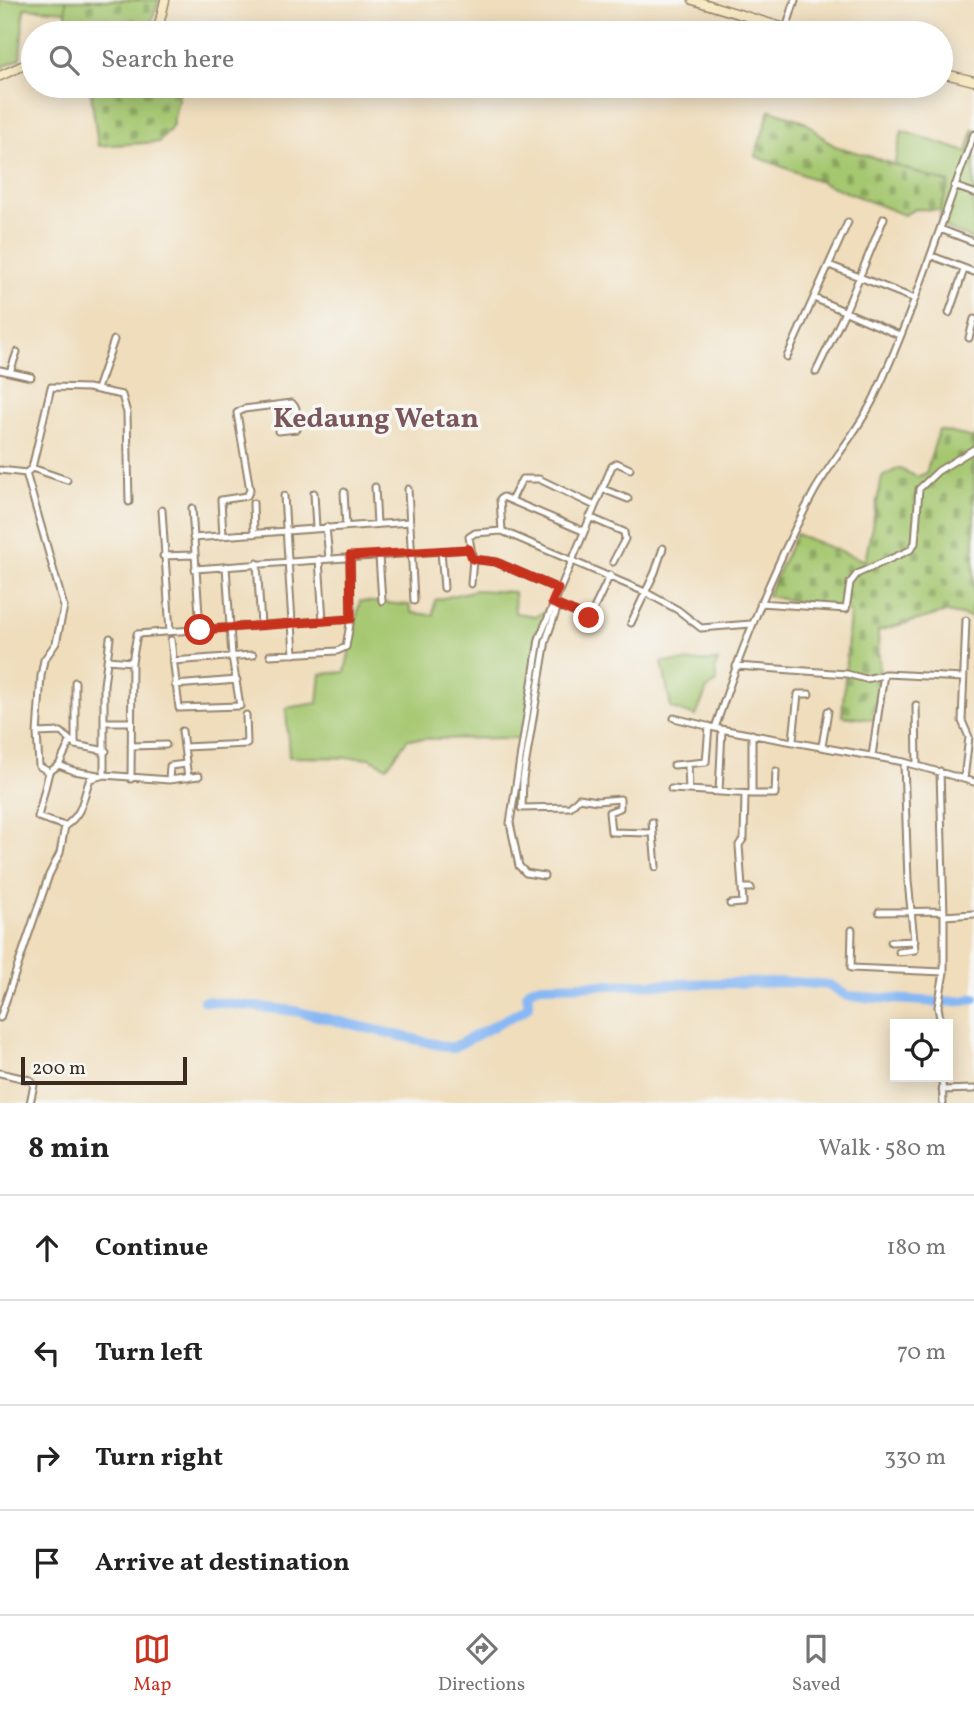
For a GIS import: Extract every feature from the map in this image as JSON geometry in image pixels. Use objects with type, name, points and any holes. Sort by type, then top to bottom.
[{"type":"street","points":[[160,21],[165,0]]},
{"type":"street","points":[[692,0],[760,21]]},
{"type":"street","points":[[788,21],[795,0]]},
{"type":"street","points":[[0,76],[21,66]]},
{"type":"street","points":[[953,76],[974,81]]},
{"type":"street","points":[[674,765],[688,766],[706,762],[751,624],[815,491],[871,402],[932,256],[974,134]]},
{"type":"street","points":[[954,186],[974,193]]},
{"type":"street","points":[[816,372],[845,312],[884,218]]},
{"type":"street","points":[[787,357],[848,222]]},
{"type":"street","points":[[940,229],[974,242]]},
{"type":"street","points":[[932,256],[974,272]]},
{"type":"street","points":[[829,265],[915,299]]},
{"type":"street","points":[[949,313],[964,270]]},
{"type":"street","points":[[814,298],[899,335]]},
{"type":"street","points":[[969,338],[974,319]]},
{"type":"street","points":[[97,389],[114,341]]},
{"type":"street","points":[[10,372],[17,352]]},
{"type":"street","points":[[0,370],[31,377]]},
{"type":"street","points":[[0,470],[26,473],[32,468],[49,389],[97,389],[122,395],[125,401],[129,502]]},
{"type":"street","points":[[223,536],[221,500],[247,496],[250,490],[237,413],[244,408],[292,403],[296,408],[297,429],[278,431]]},
{"type":"street","points":[[760,603],[843,611],[848,606],[849,583],[858,574],[910,550],[915,543],[919,489],[938,471],[974,449]]},
{"type":"street","points":[[522,808],[523,779],[546,640],[558,589],[614,463],[630,469]]},
{"type":"street","points":[[32,468],[67,480]]},
{"type":"street","points":[[26,473],[64,607],[56,643],[44,660],[37,733],[38,766],[49,772]]},
{"type":"street","points":[[512,499],[523,479],[534,477],[595,506]]},
{"type":"street","points":[[375,486],[377,524]]},
{"type":"street","points":[[408,489],[414,601]]},
{"type":"street","points":[[603,489],[628,499]]},
{"type":"street","points":[[344,492],[346,526]]},
{"type":"street","points":[[314,493],[316,528]]},
{"type":"street","points":[[284,496],[294,654]]},
{"type":"street","points":[[502,531],[500,499],[512,499],[583,531]]},
{"type":"street","points":[[253,503],[254,534]]},
{"type":"street","points":[[192,508],[200,630]]},
{"type":"street","points":[[162,510],[170,632]]},
{"type":"street","points":[[589,517],[624,533],[623,542],[613,562]]},
{"type":"street","points":[[193,538],[410,522]]},
{"type":"street","points":[[326,527],[328,558]]},
{"type":"street","points":[[471,584],[469,537],[475,533],[502,531],[645,592],[678,610],[701,628],[751,624]]},
{"type":"street","points":[[631,623],[663,548]]},
{"type":"street","points":[[195,569],[469,549]]},
{"type":"street","points":[[441,551],[444,587]]},
{"type":"street","points":[[163,556],[193,555]]},
{"type":"street","points":[[270,655],[344,649],[351,619],[350,556]]},
{"type":"street","points":[[379,556],[382,601]]},
{"type":"street","points":[[319,559],[323,621]]},
{"type":"street","points":[[472,559],[496,562],[558,589]]},
{"type":"street","points":[[257,563],[261,625]]},
{"type":"street","points":[[171,640],[178,708],[239,706],[232,656],[226,566]]},
{"type":"street","points":[[555,604],[589,618],[610,575]]},
{"type":"street","points":[[544,876],[526,873],[519,866],[511,830],[539,639],[555,604]]},
{"type":"street","points":[[131,779],[132,662],[137,634],[351,619]]},
{"type":"street","points":[[964,779],[969,737],[962,721],[963,678],[966,678],[966,620]]},
{"type":"street","points":[[104,775],[110,638]]},
{"type":"street","points":[[173,661],[253,654]]},
{"type":"street","points":[[107,660],[132,662]]},
{"type":"street","points":[[966,663],[974,663]]},
{"type":"street","points":[[736,666],[847,674],[866,680],[884,674],[963,678]]},
{"type":"street","points":[[872,756],[884,674]]},
{"type":"street","points":[[175,685],[237,680]]},
{"type":"street","points":[[65,826],[38,817],[49,772],[59,765],[73,743],[75,682]]},
{"type":"street","points":[[793,740],[798,694],[809,694]]},
{"type":"street","points":[[916,705],[917,765]]},
{"type":"street","points":[[822,747],[828,711]]},
{"type":"street","points":[[184,747],[247,744],[246,715]]},
{"type":"street","points":[[674,718],[715,728],[904,762],[974,782]]},
{"type":"street","points":[[106,722],[131,722]]},
{"type":"street","points":[[715,728],[719,792]]},
{"type":"street","points":[[182,731],[188,778]]},
{"type":"street","points":[[37,733],[61,732],[73,743],[106,751]]},
{"type":"street","points":[[730,904],[743,903],[739,845],[744,838],[752,734]]},
{"type":"street","points":[[131,746],[166,745]]},
{"type":"street","points":[[899,952],[915,950],[909,912],[904,762]]},
{"type":"street","points":[[966,763],[974,765]]},
{"type":"street","points":[[169,780],[170,766],[185,764]]},
{"type":"street","points":[[59,765],[74,772],[131,779],[169,780],[199,776]]},
{"type":"street","points":[[688,766],[689,790]]},
{"type":"street","points":[[671,789],[775,794],[776,771]]},
{"type":"street","points":[[940,771],[944,914],[944,972],[938,1003],[940,1019]]},
{"type":"street","points":[[0,1018],[49,875],[60,853],[65,826],[80,813],[90,779],[104,775]]},
{"type":"street","points":[[512,809],[570,807],[579,798],[597,801],[620,799],[620,808],[609,812],[611,832],[650,833]]},
{"type":"street","points":[[652,822],[650,833],[656,867]]},
{"type":"street","points":[[742,888],[751,888]]},
{"type":"street","points":[[879,912],[974,914]]},
{"type":"street","points":[[852,930],[851,968],[944,972]]},
{"type":"street","points":[[891,942],[915,941]]},
{"type":"street","points":[[0,1073],[30,1080],[34,1085],[30,1103]]},
{"type":"street","points":[[14,1084],[17,1077]]},
{"type":"street","points":[[942,1082],[943,1103]]},
{"type":"street","points":[[942,1090],[974,1089]]},
{"type":"green space","points":[[0,0],[66,0],[66,11],[24,8],[20,59],[0,68]]},
{"type":"green space","points":[[66,0],[159,0],[152,21],[66,21]]},
{"type":"green space","points":[[92,98],[178,98],[172,127],[159,142],[98,146]]},
{"type":"green space","points":[[770,110],[806,123],[835,146],[949,183],[940,210],[915,209],[904,215],[755,156]]},
{"type":"green space","points":[[974,128],[974,240],[940,226],[940,210],[949,183],[894,167],[902,131],[967,152]]},
{"type":"green space","points":[[939,430],[974,438],[974,618],[946,612],[878,631],[880,682],[875,720],[842,716],[850,612],[767,596],[796,534],[865,561],[882,477],[899,468],[917,477],[926,473]]},
{"type":"green space","points":[[476,590],[514,592],[515,613],[536,616],[554,606],[543,631],[527,738],[408,739],[387,767],[370,758],[289,757],[286,708],[318,703],[321,674],[345,672],[360,601],[409,605],[412,613],[433,615],[435,600]]},
{"type":"green space","points":[[718,661],[715,669],[717,682],[707,689],[696,716],[671,708],[662,662]]},
{"type":"waterway","points":[[204,1001],[295,1011],[452,1048],[524,1010],[529,1005],[527,995],[531,989],[541,986],[792,982],[830,985],[847,996],[938,1002],[974,998]]},
{"type":"district","name":"Kedaung Wetan","points":[[376,417]]},
{"type":"route","points":[[200,630],[351,619],[350,556],[469,549],[472,559],[496,562],[558,589],[552,603],[589,618]]}]
